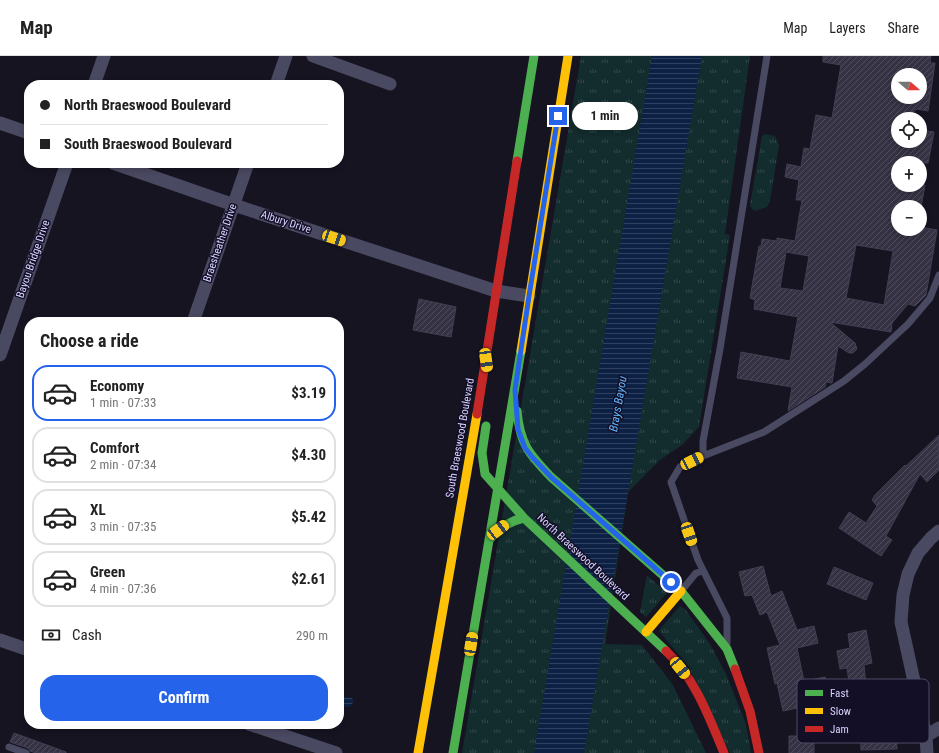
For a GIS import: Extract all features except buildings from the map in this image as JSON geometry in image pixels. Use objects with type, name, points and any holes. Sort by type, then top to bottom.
[{"type":"main road","name":"South Braeswood Boulevard","points":[[418,753],[486,360],[534,56]]},
{"type":"main road","points":[[453,753],[497,488],[515,390],[568,56]]},
{"type":"main road","points":[[486,360],[490,387],[489,394]]},
{"type":"main road","points":[[515,390],[518,429],[525,448],[533,458],[551,477],[681,591],[727,649],[750,711],[759,753]]},
{"type":"main road","name":"North Braeswood Boulevard","points":[[487,416],[482,453],[485,474],[540,534],[671,656],[690,680],[708,714],[724,753]]},
{"type":"main road","points":[[489,540],[507,523],[512,520],[524,518]]},
{"type":"main road","points":[[646,632],[681,591]]},
{"type":"street","points":[[96,80],[104,56]]},
{"type":"street","points":[[278,80],[286,56]]},
{"type":"street","points":[[313,56],[390,84]]},
{"type":"street","points":[[0,123],[24,132]]},
{"type":"street","name":"Bayou Bridge Drive","points":[[0,355],[65,168]]},
{"type":"street","name":"Albury Drive","points":[[127,168],[234,205],[496,291],[529,296]]},
{"type":"street","name":"Braesheather Drive","points":[[194,317],[246,168]]},
{"type":"street","points":[[914,679],[901,622],[903,595],[908,574],[918,553],[939,531]]},
{"type":"street","points":[[0,640],[24,648]]},
{"type":"street","points":[[929,734],[939,728]]},
{"type":"street","points":[[264,729],[336,753]]},
{"type":"street","points":[[926,743],[927,753]]},
{"type":"lane","points":[[703,456],[703,440],[720,349],[767,56]]},
{"type":"lane","points":[[727,649],[727,618],[703,571],[671,482],[680,466],[764,432],[844,381],[865,364],[908,324],[930,298],[939,275]]},
{"type":"lane","points":[[681,591],[696,573],[703,571]]},
{"type":"lane","points":[[9,747],[26,753]]},
{"type":"green space","points":[[581,56],[750,56],[725,234],[730,235],[699,427],[682,445],[660,460],[628,492],[605,644],[642,645],[673,685],[706,753],[462,753]]},
{"type":"green space","points":[[765,134],[775,136],[779,145],[770,201],[767,207],[755,211],[750,205],[762,136]]},
{"type":"green space","points":[[647,575],[667,593],[646,617],[640,612]]},
{"type":"green space","points":[[680,606],[685,609],[710,644],[726,674],[746,724],[751,753],[730,753],[688,666],[659,631]]},
{"type":"water","name":"Brays Bayou","points":[[652,56],[702,56],[584,753],[534,753]]},
{"type":"water","points":[[344,697],[352,698],[354,701],[350,707],[345,707]]},
{"type":"traffic: fast","points":[[517,161],[534,56]]},
{"type":"traffic: fast","points":[[453,753],[521,351]]},
{"type":"traffic: fast","points":[[517,411],[520,432],[531,455],[551,477],[681,591],[727,649],[735,669]]},
{"type":"traffic: fast","points":[[486,426],[482,453],[485,474],[524,518],[666,651]]},
{"type":"traffic: fast","points":[[489,540],[505,526],[524,518]]},
{"type":"traffic: slow","points":[[521,351],[568,56]]},
{"type":"traffic: slow","points":[[418,753],[477,414]]},
{"type":"traffic: slow","points":[[646,632],[681,591]]},
{"type":"traffic: jam","points":[[477,414],[517,161]]},
{"type":"traffic: jam","points":[[666,651],[685,673],[693,686],[707,712],[724,753]]},
{"type":"traffic: jam","points":[[735,669],[750,711],[759,753]]},
{"type":"route","points":[[558,116],[515,390],[518,429],[525,448],[551,477],[671,582]]}]
